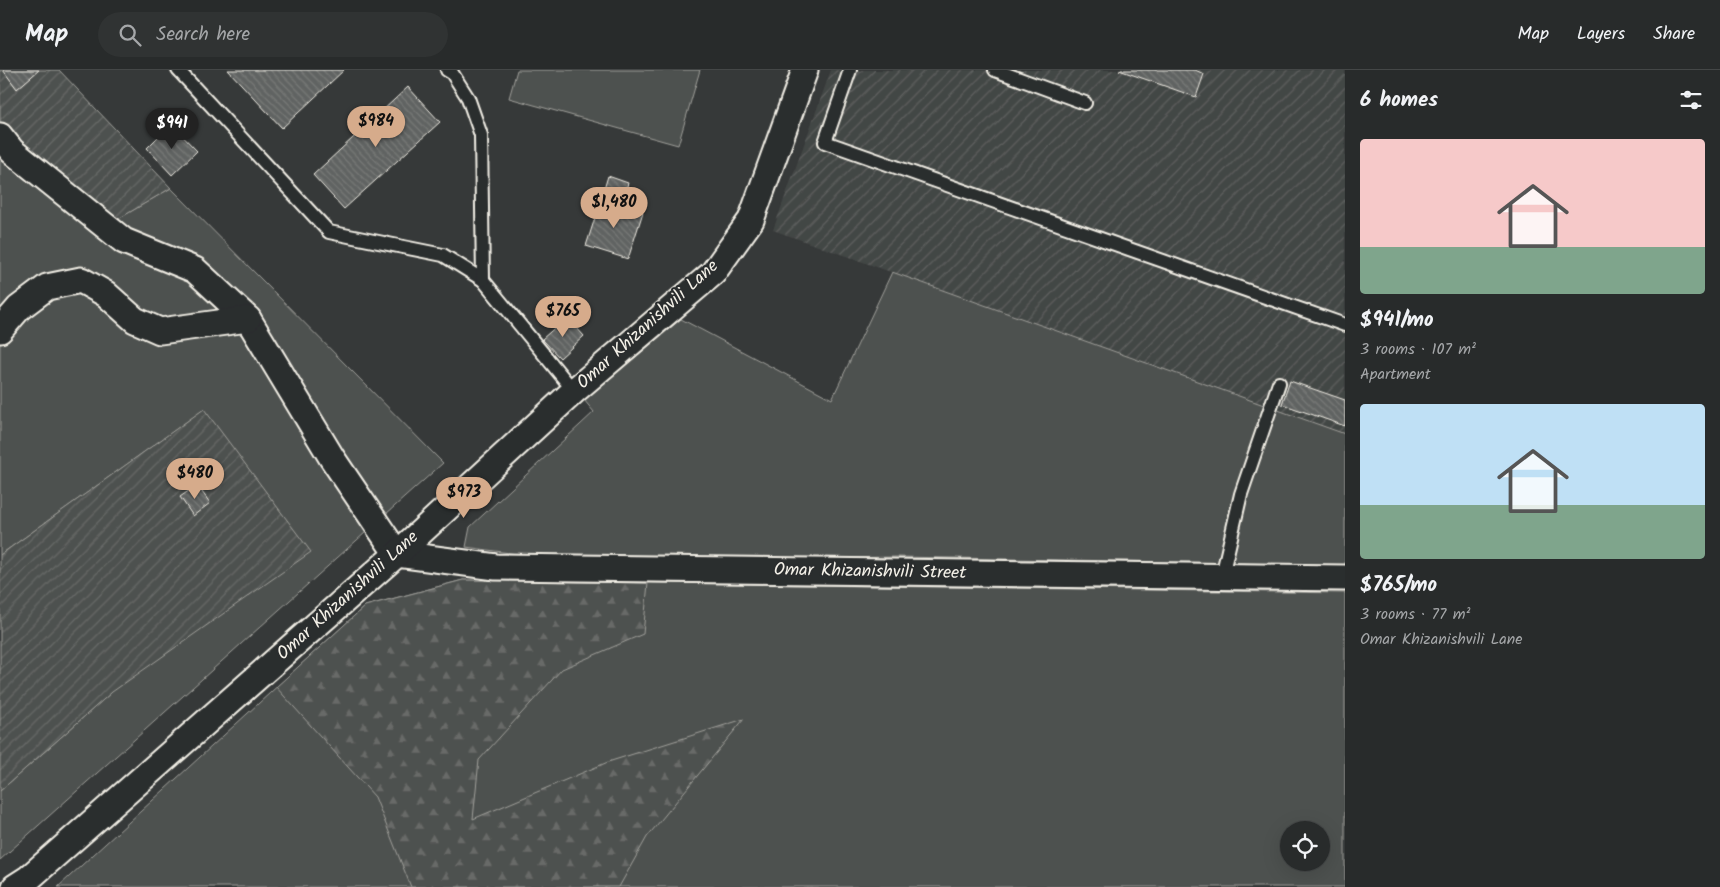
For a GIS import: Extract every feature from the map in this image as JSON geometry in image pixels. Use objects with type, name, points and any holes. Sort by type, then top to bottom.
[{"type":"street","name":"Omar Khizanishvili Lane","points":[[14,887],[28,878],[397,554],[574,391],[713,273],[751,220],[805,70]]},
{"type":"street","points":[[0,136],[12,151],[124,241],[195,270],[248,319],[332,458],[397,554]]},
{"type":"street","points":[[0,330],[19,308],[48,286],[81,280],[106,294],[135,320],[160,331],[248,319]]},
{"type":"street","name":"Omar Khizanishvili Street","points":[[397,554],[496,568],[1345,578]]},
{"type":"lane","points":[[178,70],[329,232],[443,255],[483,280],[574,391]]},
{"type":"lane","points":[[447,70],[452,73],[468,98],[481,135],[483,280]]},
{"type":"lane","points":[[850,70],[825,142],[1345,325]]},
{"type":"lane","points":[[995,70],[1085,103]]},
{"type":"lane","points":[[1222,576],[1241,494],[1279,383]]},
{"type":"shaded area","points":[[831,70],[1345,70],[1345,434],[773,230]]},
{"type":"green space","points":[[0,70],[59,70],[171,188],[113,222],[0,149]]},
{"type":"green space","points":[[517,70],[700,70],[678,145],[509,98]]},
{"type":"green space","points":[[0,149],[113,222],[171,188],[443,463],[0,860],[0,791],[112,692],[203,410],[0,555]]},
{"type":"green space","points":[[892,272],[1345,434],[1345,565],[897,557],[576,562],[466,547],[470,527],[594,412],[584,400],[681,319],[832,399]]},
{"type":"green space","points":[[204,409],[311,552],[112,692],[0,791],[0,555]]},
{"type":"green space","points":[[463,580],[1345,593],[1345,887],[58,887],[365,606]]},
{"type":"green space","points":[[463,580],[648,583],[643,634],[562,669],[479,760],[473,819],[608,762],[744,719],[647,837],[619,887],[411,887],[375,797],[276,687],[365,606]]},
{"type":"building","points":[[3,70],[39,70],[17,89]]},
{"type":"building","points":[[228,70],[344,70],[282,128]]},
{"type":"building","points":[[1119,70],[1195,70],[1204,74],[1196,97]]},
{"type":"building","points":[[408,87],[440,122],[344,209],[313,175]]},
{"type":"building","points":[[171,124],[197,151],[172,175],[147,148]]},
{"type":"building","points":[[608,176],[628,183],[621,205],[601,199]]},
{"type":"building","points":[[601,199],[643,212],[628,259],[586,246]]},
{"type":"building","points":[[567,317],[584,336],[560,358],[542,339]]},
{"type":"building","points":[[1290,381],[1345,400],[1345,426],[1282,404]]},
{"type":"building","points":[[197,485],[210,503],[193,516],[180,497]]}]
